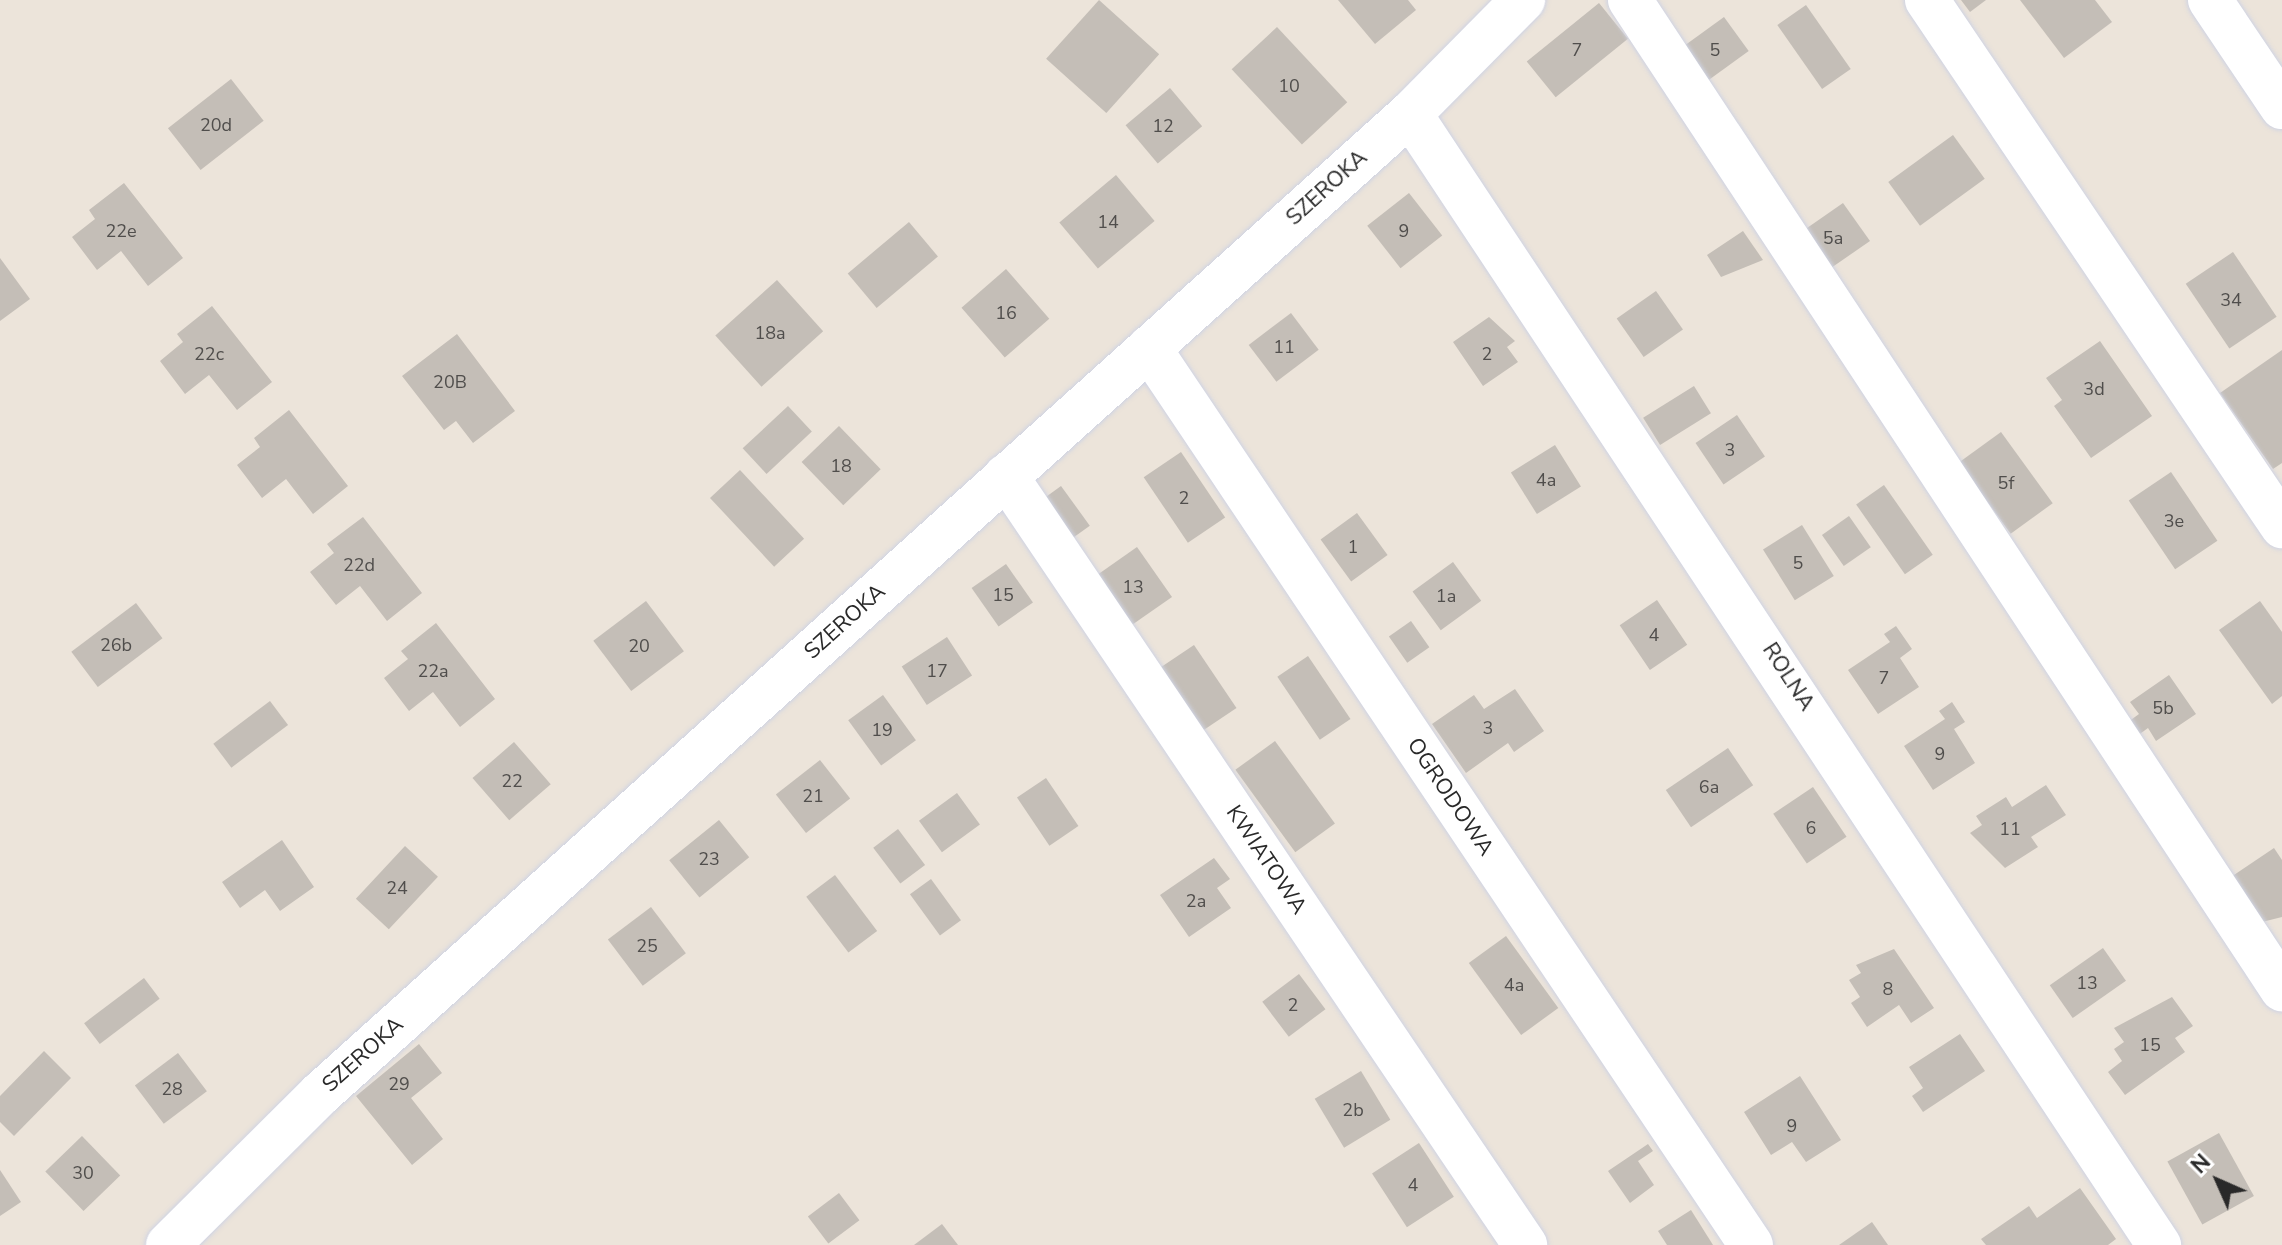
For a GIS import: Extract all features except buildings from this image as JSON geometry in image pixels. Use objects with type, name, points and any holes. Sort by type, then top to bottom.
[{"type":"street","name":"SZEROKA","points":[[168,1245],[330,1084],[1410,114],[1523,0]]},
{"type":"street","points":[[1630,0],[2282,989]]},
{"type":"street","points":[[1927,0],[2282,526]]},
{"type":"street","points":[[2210,0],[2282,107]]},
{"type":"street","name":"ROLNA","points":[[1410,114],[1734,593],[2159,1245]]},
{"type":"street","name":"OGRODOWA","points":[[1149,348],[1751,1245]]},
{"type":"street","name":"KWIATOWA","points":[[1006,476],[1525,1245]]}]
